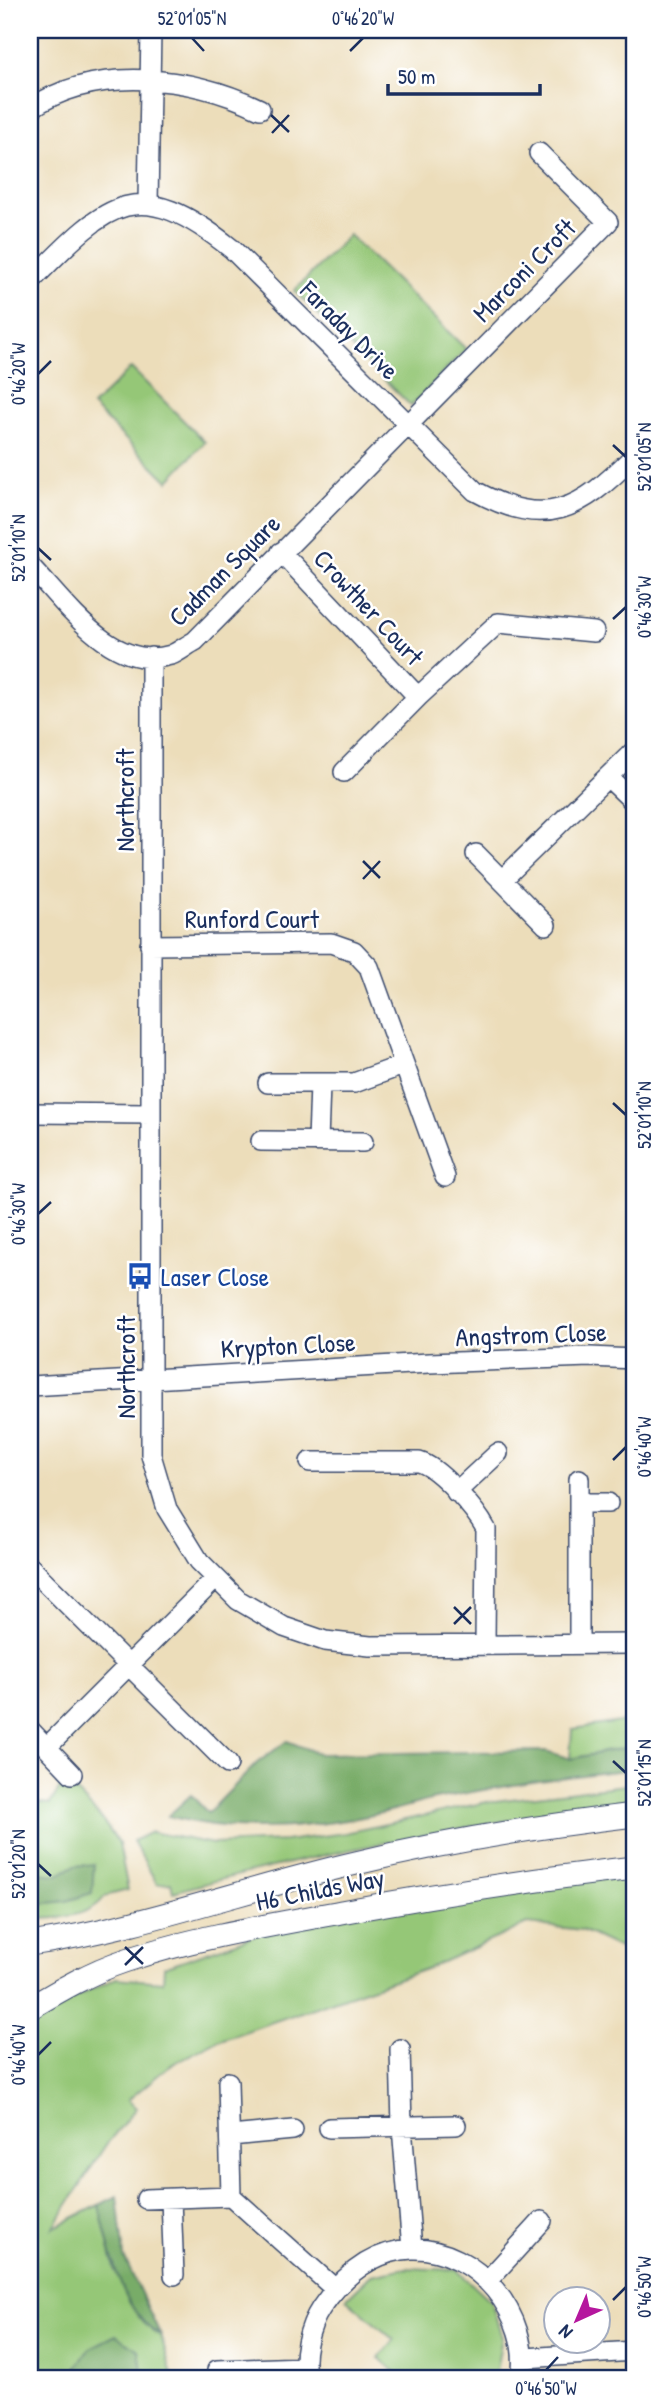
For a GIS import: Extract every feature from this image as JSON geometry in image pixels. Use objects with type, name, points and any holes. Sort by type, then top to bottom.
[{"type":"street","points":[[30,282],[83,228],[112,210],[148,203],[150,30]]},
{"type":"street","points":[[30,109],[50,95],[91,84],[150,81],[195,86],[232,95],[260,109]]},
{"type":"street","name":"Marconi Croft","points":[[406,423],[608,222],[539,153]]},
{"type":"street","name":"Faraday Drive","points":[[148,203],[204,226],[232,249],[475,491],[505,508],[547,512],[589,499],[634,458]]},
{"type":"street","name":"Cadman Square","points":[[151,657],[172,654],[195,641],[406,423]]},
{"type":"street","name":"Crowther Court","points":[[281,552],[418,697]]},
{"type":"street","points":[[30,566],[105,642],[127,653],[151,657]]},
{"type":"street","name":"Crowther Court","points":[[344,772],[418,697],[498,623],[594,632]]},
{"type":"street","name":"Northcroft","points":[[151,657],[151,1455],[167,1509],[199,1561],[238,1600],[284,1627],[325,1641],[370,1646],[634,1644]]},
{"type":"street","points":[[502,880],[634,751]]},
{"type":"street","points":[[608,778],[634,802]]},
{"type":"street","points":[[476,854],[546,925]]},
{"type":"street","name":"Runford Court","points":[[150,945],[331,943],[354,951],[369,967],[445,1177]]},
{"type":"street","points":[[268,1083],[354,1083],[403,1065]]},
{"type":"street","points":[[318,1141],[320,1085]]},
{"type":"street","points":[[30,1113],[151,1114]]},
{"type":"street","points":[[261,1141],[363,1142]]},
{"type":"street","name":"Angstrom Close","points":[[429,1363],[590,1357],[634,1359]]},
{"type":"street","name":"Krypton Close","points":[[151,1380],[429,1363]]},
{"type":"street","points":[[30,1386],[151,1380]]},
{"type":"street","points":[[456,1492],[498,1453]]},
{"type":"street","points":[[310,1462],[419,1462],[428,1464],[456,1492],[479,1517],[485,1529],[485,1644]]},
{"type":"street","points":[[579,1479],[579,1644]]},
{"type":"street","points":[[579,1503],[608,1503]]},
{"type":"street","points":[[30,1567],[228,1763]]},
{"type":"street","points":[[47,1747],[216,1578]]},
{"type":"street","points":[[30,1730],[72,1774]]},
{"type":"street","name":"H6 Childs Way","points":[[30,1944],[111,1928],[357,1863],[563,1823],[634,1815]]},
{"type":"street","name":"H6 Childs Way","points":[[30,2008],[73,1983],[124,1961],[185,1945],[300,1920],[474,1888],[634,1868]]},
{"type":"street","points":[[400,2049],[402,2127],[412,2249]]},
{"type":"street","points":[[228,2082],[231,2196]]},
{"type":"street","points":[[330,2127],[456,2125]]},
{"type":"street","points":[[231,2136],[293,2130]]},
{"type":"street","points":[[146,2199],[231,2196],[334,2288]]},
{"type":"street","points":[[171,2199],[174,2275]]},
{"type":"street","points":[[488,2280],[542,2221]]},
{"type":"street","points":[[217,2370],[305,2372],[313,2319],[334,2288],[373,2258],[412,2249],[448,2255],[488,2280],[514,2316],[525,2358],[521,2378]]},
{"type":"street","points":[[525,2358],[634,2351]]},
{"type":"green space","points":[[349,235],[466,349],[411,406],[294,291]]},
{"type":"green space","points":[[131,368],[205,442],[168,481],[92,406]]},
{"type":"green space","points":[[634,1720],[634,1746],[570,1759],[572,1729]]},
{"type":"green space","points":[[287,1741],[320,1754],[546,1751],[571,1759],[634,1746],[634,1769],[485,1790],[322,1824],[245,1828],[168,1816],[191,1795],[208,1813],[257,1763]]},
{"type":"green space","points":[[65,1780],[101,1818],[119,1844],[128,1890],[105,1896],[91,1909],[71,1916],[30,1919],[30,1802],[50,1804]]},
{"type":"green space","points":[[634,1784],[634,1802],[402,1839],[287,1863],[173,1892],[171,1883],[157,1884],[133,1841],[151,1832],[213,1844],[285,1841],[345,1833],[487,1802]]},
{"type":"green space","points":[[94,1864],[92,1893],[67,1901],[30,1905],[30,1872],[58,1875],[74,1866]]},
{"type":"green space","points":[[634,1868],[634,1955],[582,1930],[527,1924],[434,1966],[212,2043],[169,2066],[128,2100],[136,2108],[105,2146],[53,2228],[99,2205],[114,2269],[152,2331],[161,2336],[173,2378],[143,2378],[139,2350],[90,2348],[69,2378],[30,2378],[30,2019],[116,1978],[163,1982],[164,1967],[300,1920]]},
{"type":"green space","points":[[117,2196],[124,2257],[161,2336],[147,2326],[135,2312],[112,2259],[99,2205]]},
{"type":"green space","points":[[406,2268],[457,2270],[491,2302],[502,2337],[495,2378],[403,2378],[379,2358],[394,2340],[346,2299],[371,2275]]},
{"type":"green space","points":[[116,2335],[139,2350],[143,2378],[69,2378],[90,2348]]},
{"type":"place","name":"Laser Close","points":[[140,1276]]}]
